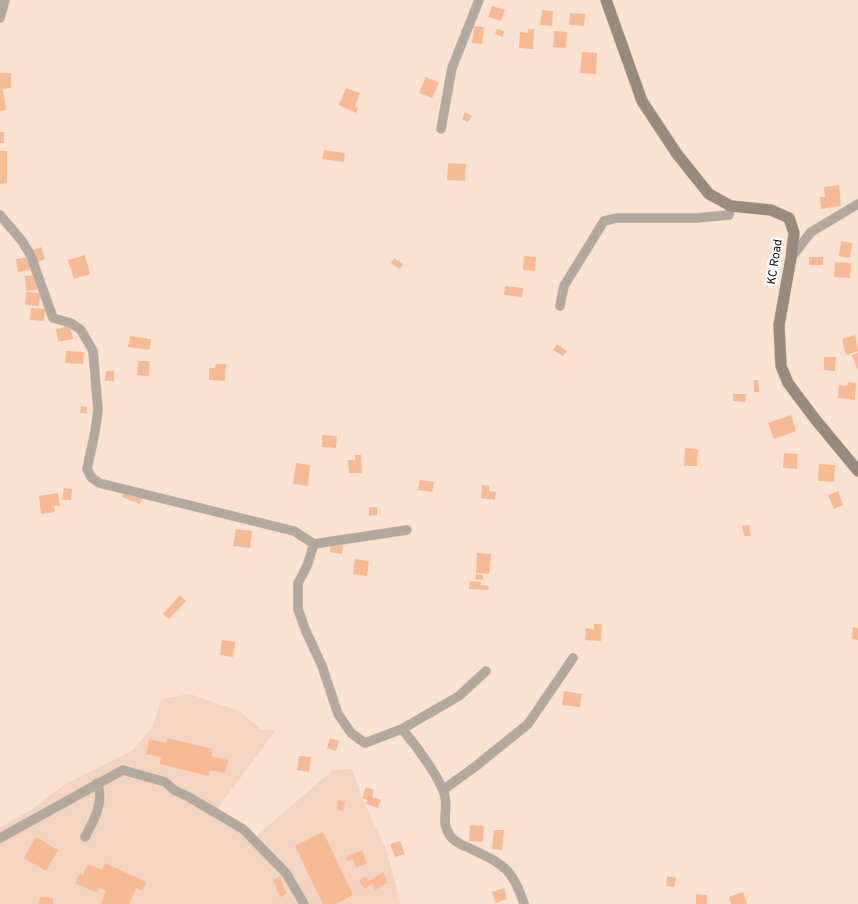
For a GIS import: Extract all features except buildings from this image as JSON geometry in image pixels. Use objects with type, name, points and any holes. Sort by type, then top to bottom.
[{"type":"main road","name":"KC Road","points":[[606,0],[642,101],[677,154],[709,194],[731,206],[771,210],[789,218],[794,233],[779,325],[781,366],[788,383],[858,472]]},
{"type":"street","points":[[0,18],[5,0]]},
{"type":"street","points":[[441,129],[452,68],[479,0]]},
{"type":"street","points":[[791,258],[811,232],[858,204]]},
{"type":"street","points":[[560,306],[564,286],[604,221],[617,218],[696,218],[729,215],[731,206]]},
{"type":"street","points":[[0,215],[22,240],[31,256],[53,318],[71,323],[81,330],[93,351],[98,410],[87,469],[91,477],[99,483],[294,530],[314,544],[407,530]]},
{"type":"street","points":[[314,544],[308,566],[298,583],[298,609],[322,666],[338,714],[351,733],[365,743],[402,729],[459,696],[486,671]]},
{"type":"street","points":[[443,790],[528,724],[573,658]]},
{"type":"street","points":[[402,729],[427,763],[443,790],[446,799],[445,826],[449,836],[461,845],[505,867],[518,884],[524,904]]},
{"type":"street","points":[[0,838],[123,770],[165,782],[174,790],[243,829],[286,873],[304,904]]},
{"type":"street","points":[[86,837],[97,814],[100,792],[97,783]]},
{"type":"shaded area","points":[[190,694],[239,711],[261,729],[276,730],[215,812],[253,839],[333,770],[352,769],[362,798],[386,849],[401,904],[0,904],[0,827],[32,809],[64,785],[133,750],[153,726],[161,699]]}]
